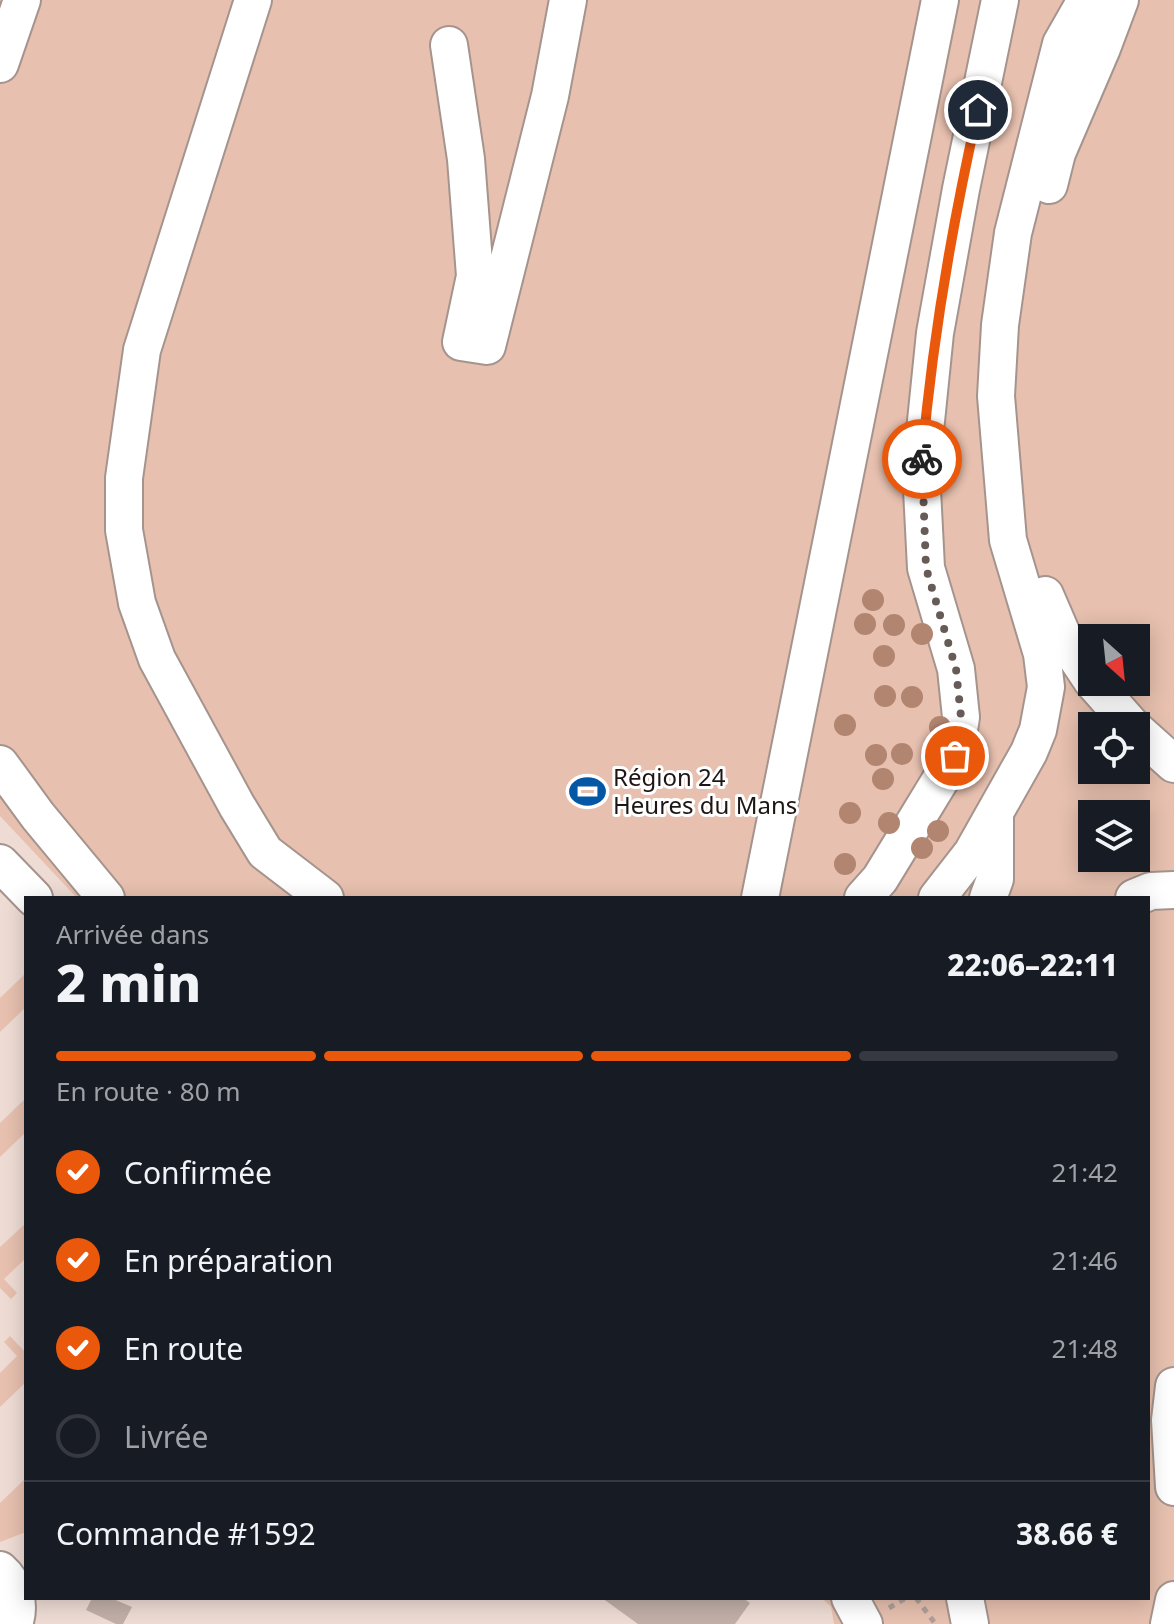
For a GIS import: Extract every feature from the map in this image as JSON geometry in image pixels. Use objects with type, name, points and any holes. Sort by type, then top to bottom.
[{"type":"street","points":[[0,64],[22,0]]},
{"type":"street","points":[[253,0],[142,350],[124,478],[124,530],[137,603],[157,659],[265,852],[322,896]]},
{"type":"street","points":[[449,45],[466,159],[475,276],[461,342],[487,346],[550,96],[568,0]]},
{"type":"street","points":[[760,896],[940,0]]},
{"type":"street","points":[[865,896],[880,879],[955,756],[961,717],[956,669],[926,568],[921,470],[935,333],[1000,0]]},
{"type":"street","points":[[1038,730],[1046,687],[1045,670],[1008,540],[996,396],[1000,325],[1013,233],[1061,44],[1086,0]]},
{"type":"street","points":[[1078,659],[1050,611],[1027,532],[1018,381],[1034,241],[1057,153],[1120,0]]},
{"type":"street","points":[[1048,95],[1095,38],[1102,48]]},
{"type":"street","points":[[939,896],[972,853],[995,815],[1038,730],[1065,693],[1078,682]]},
{"type":"street","points":[[1106,696],[1120,712]]},
{"type":"street","points":[[1150,742],[1174,764]]},
{"type":"street","points":[[0,764],[38,816],[104,896]]},
{"type":"street","points":[[989,896],[995,879],[995,815]]},
{"type":"street","points":[[0,863],[32,896]]},
{"type":"street","points":[[1139,896],[1151,891],[1174,890]]},
{"type":"street","points":[[1174,1386],[1170,1420],[1174,1487]]},
{"type":"street","points":[[11,1568],[16,1595],[14,1624]]},
{"type":"street","points":[[851,1600],[864,1624]]},
{"type":"street","points":[[965,1600],[970,1624]]},
{"type":"street","points":[[1169,1624],[1174,1600]]},
{"type":"path","points":[[918,1600],[934,1622]]},
{"type":"shaded area","name":"Région 24 Heures du Mans","points":[[0,0],[1174,0],[1174,1624],[834,1624],[831,1607],[824,1600],[1150,1600],[1150,896],[75,896],[0,816]]},
{"type":"shaded area","points":[[24,975],[24,1009],[0,1032],[0,998]]},
{"type":"shaded area","points":[[24,1100],[24,1134],[0,1157],[0,1123]]},
{"type":"shaded area","points":[[24,1225],[24,1260],[4,1279],[17,1293],[11,1299],[0,1288],[0,1247]]},
{"type":"shaded area","points":[[10,1336],[24,1351],[24,1384],[0,1407],[0,1373],[17,1356],[4,1342]]},
{"type":"shaded area","points":[[24,1480],[24,1533],[0,1542],[0,1503]]},
{"type":"building","points":[[91,1600],[116,1600],[132,1607],[123,1624],[116,1624],[86,1610]]},
{"type":"building","points":[[605,1600],[746,1600],[750,1603],[735,1624],[638,1624]]},
{"type":"way so far","points":[[922,459],[926,568],[956,669],[961,717],[955,756]]},
{"type":"place","name":"Région 24 Heures du Mans","points":[[587,792]]},
{"type":"route","points":[[922,459],[935,333],[978,110]]}]
